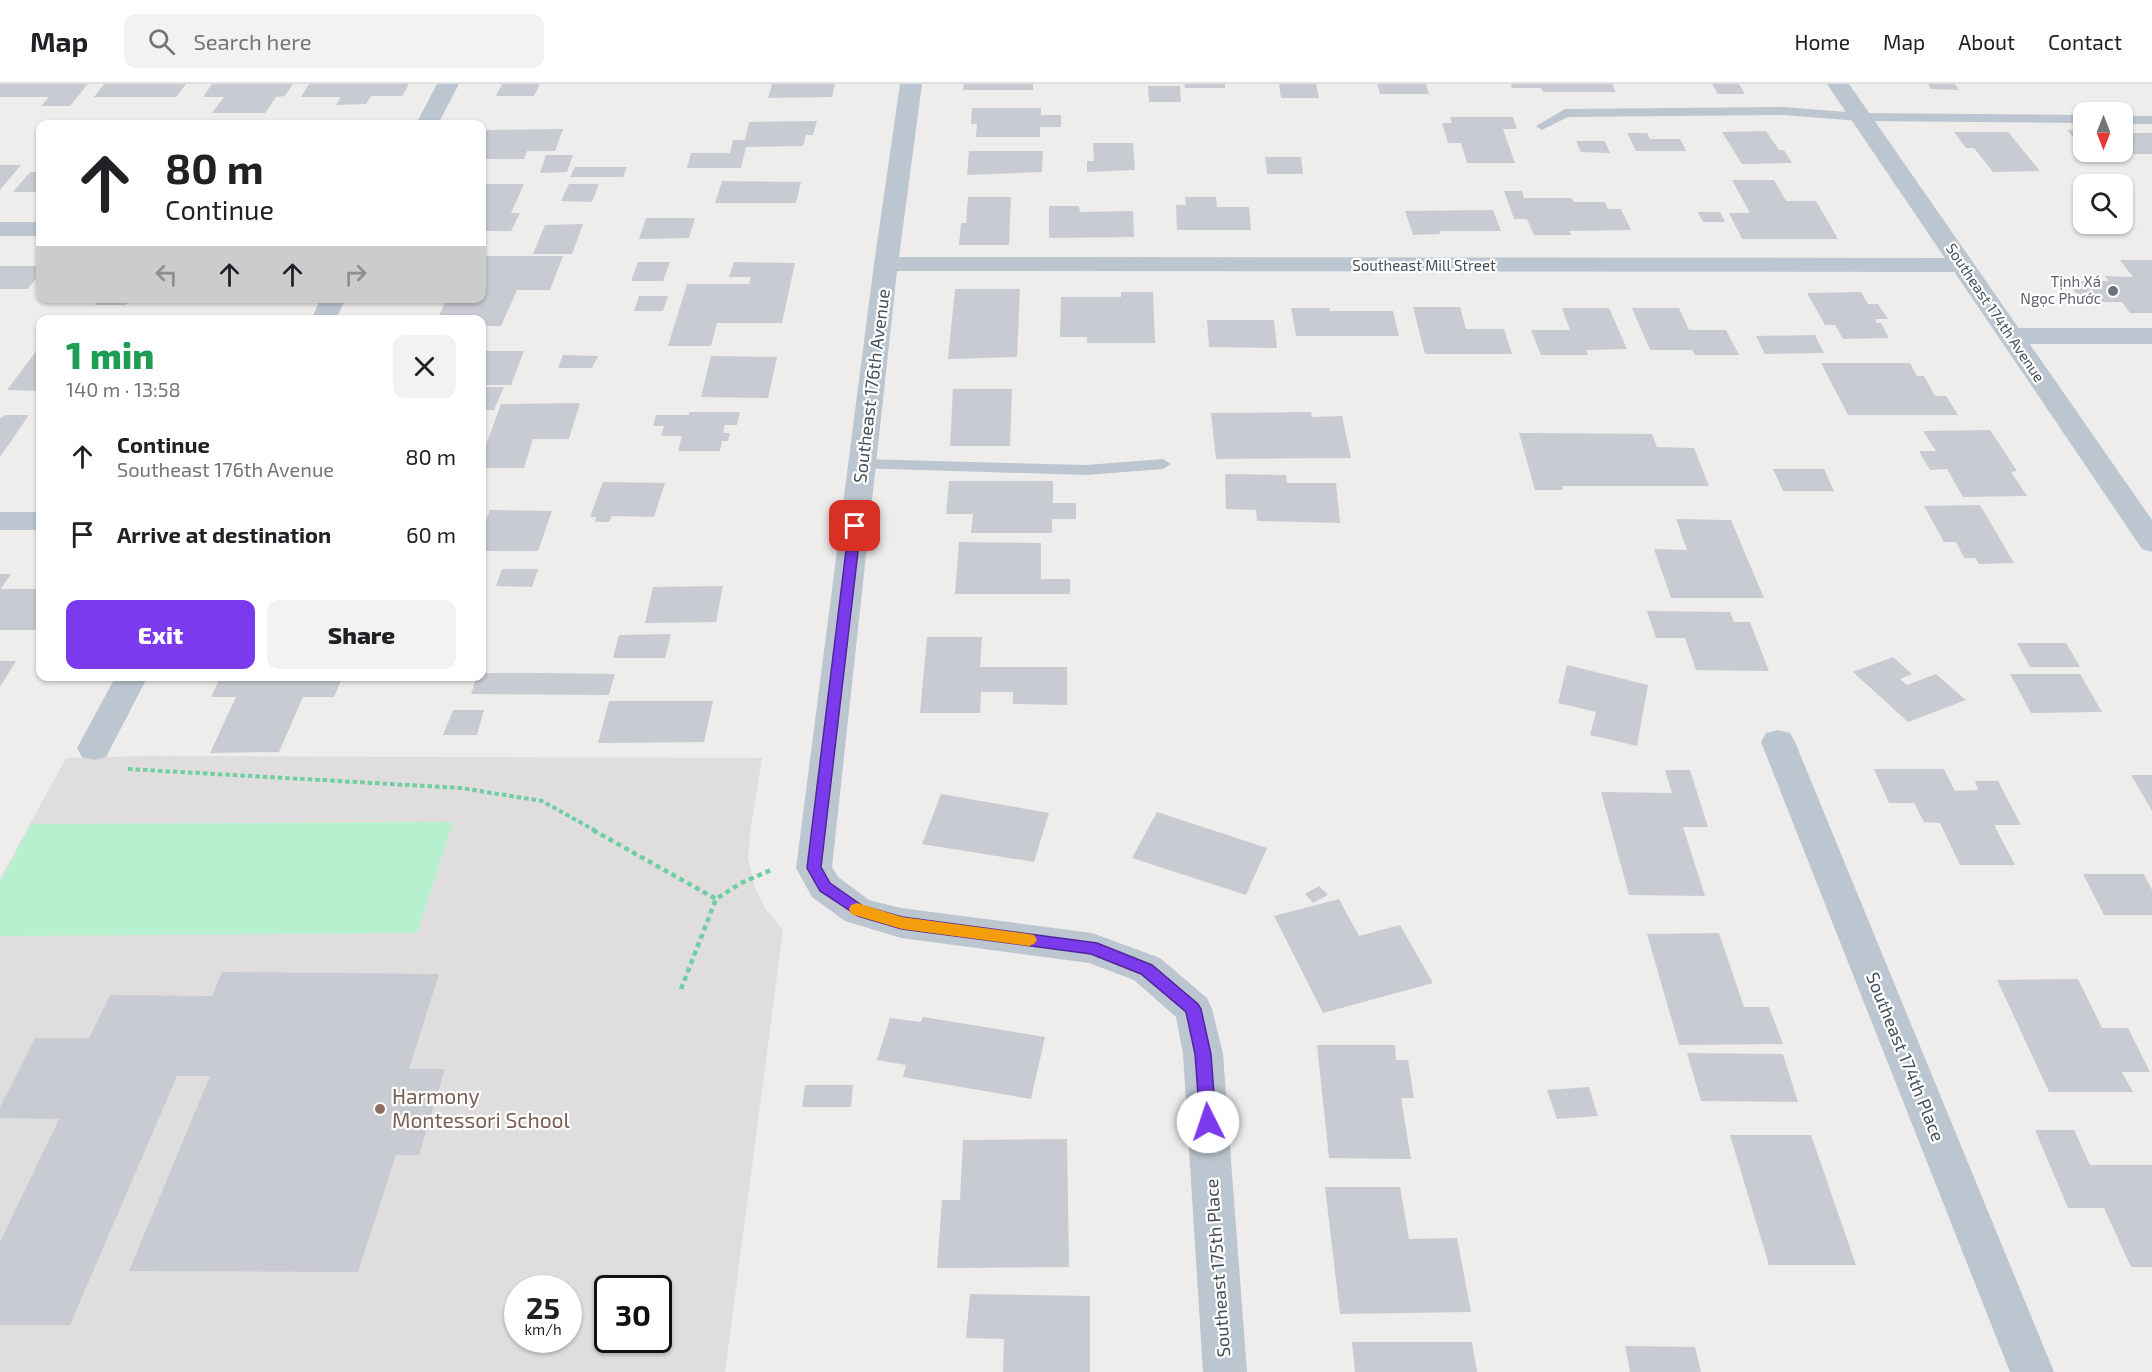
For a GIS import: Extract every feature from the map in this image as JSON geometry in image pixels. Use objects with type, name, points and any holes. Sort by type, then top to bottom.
[{"type":"street","points":[[429,120],[448,84]]},
{"type":"street","name":"Southeast 176th Avenue","points":[[816,850],[886,264],[911,84]]},
{"type":"street","name":"Southeast 174th Avenue","points":[[1838,84],[2152,542]]},
{"type":"street","points":[[0,229],[36,229]]},
{"type":"street","name":"Southeast Mill Street","points":[[886,264],[1962,265]]},
{"type":"street","points":[[2011,336],[2152,336]]},
{"type":"street","points":[[0,521],[36,521]]},
{"type":"street","points":[[94,748],[129,681]]},
{"type":"street","name":"Southeast 174th Place","points":[[1778,742],[2032,1372]]},
{"type":"street","name":"Southeast 175th Place","points":[[816,850],[825,887],[858,910],[902,923],[1092,948],[1147,969],[1193,1009],[1203,1054],[1225,1372]]},
{"type":"lane","points":[[1542,126],[1564,112],[1783,111],[1864,121],[1932,126]]},
{"type":"lane","points":[[1864,121],[2073,119]]},
{"type":"lane","points":[[2133,120],[2152,120]]},
{"type":"lane","points":[[862,464],[1086,470],[1163,464]]},
{"type":"path","points":[[94,748],[99,767],[461,788],[542,801],[716,899]]},
{"type":"path","points":[[681,989],[716,899],[741,883],[816,850]]},
{"type":"shaded area","name":"Harmony Montessori School","points":[[144,756],[762,758],[748,858],[754,885],[765,908],[783,930],[725,1372],[0,1372],[0,879],[66,758]]},
{"type":"green space","points":[[453,822],[417,933],[0,936],[0,882],[31,824]]},
{"type":"building","points":[[0,84],[88,84],[70,106],[41,106],[49,97],[0,97]]},
{"type":"building","points":[[104,84],[186,84],[176,97],[94,97]]},
{"type":"building","points":[[212,84],[293,84],[285,96],[276,97],[265,113],[212,113],[224,97],[203,97]]},
{"type":"building","points":[[309,84],[409,84],[402,96],[371,96],[366,104],[336,105],[341,97],[301,97]]},
{"type":"building","points":[[502,84],[540,84],[534,96],[496,96]]},
{"type":"building","points":[[772,84],[835,84],[832,97],[768,98]]},
{"type":"building","points":[[964,84],[1033,84],[1033,90],[963,90]]},
{"type":"building","points":[[1184,84],[1225,84],[1225,88],[1185,88]]},
{"type":"building","points":[[1279,84],[1316,84],[1319,98],[1281,98]]},
{"type":"building","points":[[1377,84],[1426,84],[1429,94],[1380,94]]},
{"type":"building","points":[[1511,84],[1612,84],[1616,92],[1543,92],[1541,88],[1512,88]]},
{"type":"building","points":[[1712,84],[1739,84],[1745,94],[1718,94]]},
{"type":"building","points":[[1928,84],[1955,84],[1959,90],[1931,89]]},
{"type":"building","points":[[1148,86],[1180,86],[1181,102],[1149,102]]},
{"type":"building","points":[[972,108],[1041,108],[1041,115],[1061,115],[1061,127],[1040,127],[1040,137],[976,137],[977,124],[971,124]]},
{"type":"building","points":[[1450,117],[1513,117],[1517,129],[1503,129],[1515,163],[1467,163],[1461,143],[1448,143],[1442,123],[1452,123]]},
{"type":"building","points":[[817,121],[813,135],[806,135],[803,146],[746,147],[741,168],[687,168],[691,153],[730,153],[733,140],[745,140],[749,122]]},
{"type":"building","points":[[563,129],[555,151],[527,151],[524,159],[486,159],[486,130]]},
{"type":"building","points":[[1766,131],[1779,150],[1784,150],[1792,163],[1742,164],[1722,132]]},
{"type":"building","points":[[1954,132],[2008,132],[2040,171],[1993,172],[1974,148],[1966,148]]},
{"type":"building","points":[[1627,133],[1647,133],[1650,139],[1680,139],[1686,151],[1636,151]]},
{"type":"building","points":[[2133,133],[2152,133],[2152,154],[2133,154]]},
{"type":"building","points":[[1576,141],[1605,141],[1610,153],[1581,152]]},
{"type":"building","points":[[1093,143],[1133,143],[1135,170],[1087,172],[1087,161],[1094,161]]},
{"type":"building","points":[[969,151],[1043,151],[1042,172],[967,175]]},
{"type":"building","points":[[546,155],[573,155],[567,172],[540,173]]},
{"type":"building","points":[[1265,157],[1301,157],[1303,174],[1267,174]]},
{"type":"building","points":[[0,165],[21,165],[0,190]]},
{"type":"building","points":[[575,167],[627,167],[623,177],[570,177]]},
{"type":"building","points":[[30,172],[36,172],[36,192],[13,192]]},
{"type":"building","points":[[1732,180],[1774,180],[1786,201],[1816,201],[1838,239],[1742,239],[1729,213],[1750,213]]},
{"type":"building","points":[[722,181],[801,182],[796,203],[715,203]]},
{"type":"building","points":[[486,184],[524,184],[511,213],[520,213],[511,231],[486,231]]},
{"type":"building","points":[[569,184],[599,184],[592,202],[561,201]]},
{"type":"building","points":[[1504,191],[1522,191],[1524,198],[1572,198],[1574,202],[1605,202],[1608,209],[1621,209],[1631,230],[1569,231],[1571,235],[1534,235],[1527,219],[1514,219]]},
{"type":"building","points":[[968,197],[1011,197],[1009,245],[959,245],[961,223],[966,223]]},
{"type":"building","points":[[1185,197],[1216,197],[1217,207],[1249,207],[1251,230],[1177,230],[1176,205],[1186,205]]},
{"type":"building","points":[[1049,206],[1079,206],[1080,212],[1133,211],[1134,237],[1049,238]]},
{"type":"building","points":[[1493,210],[1501,231],[1439,231],[1440,234],[1413,235],[1405,211]]},
{"type":"building","points":[[1698,212],[1720,212],[1725,222],[1703,222]]},
{"type":"building","points":[[646,218],[695,218],[689,238],[639,239]]},
{"type":"building","points":[[583,224],[572,254],[533,254],[545,225]]},
{"type":"building","points":[[486,256],[563,256],[550,290],[517,290],[501,326],[486,326],[486,315],[439,315],[445,303],[486,303]]},
{"type":"building","name":"Tịnh Xá Ngọc Phước","points":[[2120,260],[2152,260],[2152,313],[2130,313],[2122,302],[2094,302],[2090,297],[2079,297],[2070,285],[2079,285],[2076,281],[2109,281],[2105,276],[2133,277]]},
{"type":"building","points":[[638,262],[670,262],[663,281],[631,281]]},
{"type":"building","points":[[734,262],[795,263],[782,323],[717,323],[711,346],[668,346],[687,284],[749,284],[751,277],[729,277]]},
{"type":"building","points":[[0,266],[36,266],[36,278],[28,289],[0,289]]},
{"type":"building","points":[[955,289],[1020,289],[1017,357],[948,359]]},
{"type":"building","points":[[1121,292],[1153,292],[1155,343],[1087,343],[1087,337],[1060,337],[1061,297],[1121,297]]},
{"type":"building","points":[[1861,292],[1868,304],[1878,304],[1888,319],[1875,319],[1877,323],[1881,323],[1889,338],[1843,339],[1835,325],[1825,325],[1807,293]]},
{"type":"building","points":[[639,296],[668,296],[663,311],[634,311]]},
{"type":"building","points":[[96,303],[127,303],[126,305],[95,305]]},
{"type":"building","points":[[1413,307],[1460,307],[1466,329],[1504,329],[1512,354],[1425,354]]},
{"type":"building","points":[[1291,308],[1329,308],[1330,311],[1393,311],[1399,336],[1296,336]]},
{"type":"building","points":[[1562,308],[1609,308],[1627,349],[1586,350],[1588,355],[1541,355],[1531,330],[1570,330]]},
{"type":"building","points":[[1632,308],[1679,308],[1689,330],[1726,330],[1739,355],[1695,355],[1692,350],[1650,350]]},
{"type":"building","points":[[1207,320],[1274,320],[1277,348],[1209,347]]},
{"type":"building","points":[[1815,335],[1824,353],[1765,354],[1756,336]]},
{"type":"building","points":[[36,351],[36,391],[7,390]]},
{"type":"building","points":[[486,351],[524,351],[511,385],[486,385]]},
{"type":"building","points":[[563,355],[598,356],[592,368],[558,368]]},
{"type":"building","points":[[711,356],[777,357],[768,398],[701,397]]},
{"type":"building","points":[[1821,363],[1910,363],[1917,376],[1924,376],[1935,396],[1946,396],[1958,415],[1848,415]]},
{"type":"building","points":[[486,387],[504,387],[494,410],[486,410]]},
{"type":"building","points":[[953,389],[1012,389],[1010,446],[950,446]]},
{"type":"building","points":[[580,403],[569,439],[533,439],[524,468],[486,468],[486,445],[501,404]]},
{"type":"building","points":[[689,412],[740,412],[737,425],[725,425],[723,433],[730,433],[728,441],[722,441],[720,451],[678,451],[682,436],[661,436],[664,426],[653,426],[656,415],[689,415]]},
{"type":"building","points":[[1311,412],[1312,417],[1342,416],[1351,458],[1216,459],[1211,413]]},
{"type":"building","points":[[6,415],[29,415],[0,457],[0,418]]},
{"type":"building","points":[[1990,430],[2017,471],[2011,472],[2027,496],[1963,497],[1947,469],[1930,470],[1919,451],[1936,451],[1923,431]]},
{"type":"building","points":[[1519,433],[1652,434],[1657,447],[1694,448],[1709,486],[1562,486],[1563,490],[1535,490]]},
{"type":"building","points":[[1773,469],[1824,469],[1834,491],[1783,491]]},
{"type":"building","points":[[1225,474],[1286,475],[1287,483],[1336,483],[1340,523],[1257,521],[1256,510],[1226,509]]},
{"type":"building","points":[[949,481],[1053,481],[1053,503],[1076,503],[1076,519],[1052,519],[1052,533],[971,533],[973,514],[946,514]]},
{"type":"building","points":[[603,482],[665,483],[654,517],[612,516],[609,522],[595,522],[596,517],[590,517]]},
{"type":"building","points":[[1980,505],[2014,563],[1979,564],[1975,558],[1964,558],[1956,542],[1944,542],[1924,506]]},
{"type":"building","points":[[490,510],[552,511],[538,551],[486,551],[486,520]]},
{"type":"building","points":[[1676,519],[1731,520],[1764,598],[1671,598],[1654,549],[1687,550]]},
{"type":"building","points":[[959,542],[1041,543],[1041,579],[1070,579],[1070,594],[955,594]]},
{"type":"building","points":[[502,569],[538,569],[532,587],[496,586]]},
{"type":"building","points":[[0,574],[11,574],[1,589],[36,589],[36,630],[0,630]]},
{"type":"building","points":[[723,586],[716,622],[645,623],[653,587]]},
{"type":"building","points":[[1647,611],[1730,612],[1734,622],[1750,622],[1769,671],[1696,670],[1685,638],[1656,638]]},
{"type":"building","points":[[671,634],[665,658],[613,658],[619,635]]},
{"type":"building","points":[[927,637],[982,637],[980,667],[1067,667],[1067,705],[1013,704],[1013,692],[981,692],[980,713],[920,713]]},
{"type":"building","points":[[2017,643],[2066,643],[2080,667],[2030,667]]},
{"type":"building","points":[[1893,657],[1912,674],[1900,679],[1907,685],[1936,674],[1966,700],[1908,722],[1853,672]]},
{"type":"building","points":[[0,661],[16,661],[0,687]]},
{"type":"building","points":[[1567,665],[1648,685],[1637,746],[1590,735],[1596,712],[1558,703]]},
{"type":"building","points":[[486,673],[615,674],[609,695],[471,694],[475,681],[486,681]]},
{"type":"building","points":[[2010,674],[2080,674],[2102,712],[2031,713]]},
{"type":"building","points":[[219,681],[341,681],[334,697],[303,697],[279,752],[210,753],[236,697],[211,697]]},
{"type":"building","points":[[609,701],[713,701],[704,742],[598,743]]},
{"type":"building","points":[[453,710],[484,710],[477,735],[443,735]]},
{"type":"building","points":[[1874,769],[1944,769],[1955,791],[1978,790],[1975,781],[1998,781],[2021,825],[1994,825],[2015,865],[1960,865],[1940,823],[1924,822],[1914,803],[1889,803]]},
{"type":"building","points":[[1665,770],[1690,770],[1708,827],[1683,827],[1705,896],[1629,895],[1601,792],[1672,793]]},
{"type":"building","points":[[2131,775],[2152,775],[2152,811]]},
{"type":"building","points":[[941,794],[1049,813],[1034,862],[922,844]]},
{"type":"building","points":[[1157,812],[1267,848],[1246,895],[1132,858]]},
{"type":"building","points":[[2083,874],[2144,874],[2152,890],[2152,915],[2104,915]]},
{"type":"building","points":[[1319,886],[1328,895],[1313,903],[1305,894]]},
{"type":"building","points":[[1339,899],[1359,936],[1400,925],[1433,983],[1323,1013],[1274,916]]},
{"type":"building","points":[[1719,933],[1744,1007],[1769,1007],[1783,1044],[1679,1045],[1647,934]]},
{"type":"building","points":[[222,972],[439,974],[409,1069],[445,1069],[419,1155],[396,1155],[358,1272],[129,1271],[210,1076],[177,1076],[70,1325],[0,1325],[0,1242],[59,1119],[0,1118],[0,1107],[35,1038],[89,1038],[110,995],[212,996]]},
{"type":"building","points":[[2078,979],[2102,1028],[2128,1028],[2150,1072],[2122,1072],[2133,1092],[2049,1092],[1997,980]]},
{"type":"building","points":[[923,1017],[1045,1037],[1031,1099],[903,1077],[906,1065],[877,1060],[890,1018],[921,1022]]},
{"type":"building","points":[[1317,1045],[1395,1045],[1396,1060],[1408,1060],[1414,1098],[1401,1098],[1411,1159],[1329,1158]]},
{"type":"building","points":[[1687,1053],[1783,1054],[1798,1102],[1701,1101]]},
{"type":"building","points":[[805,1085],[853,1085],[851,1107],[802,1107]]},
{"type":"building","points":[[1589,1087],[1598,1116],[1557,1119],[1547,1090]]},
{"type":"building","points":[[2035,1130],[2074,1130],[2090,1165],[2152,1165],[2152,1267],[2131,1267],[2104,1208],[2068,1208]]},
{"type":"building","points":[[1730,1135],[1811,1135],[1856,1265],[1769,1265]]},
{"type":"building","points":[[1067,1139],[1069,1267],[937,1268],[942,1200],[960,1200],[963,1140]]},
{"type":"building","points":[[1325,1187],[1400,1187],[1409,1239],[1457,1238],[1471,1312],[1340,1314]]},
{"type":"building","points":[[970,1294],[1090,1296],[1090,1372],[1003,1372],[1004,1339],[966,1338]]},
{"type":"building","points":[[1352,1342],[1472,1342],[1477,1372],[1355,1372]]},
{"type":"building","points":[[1625,1346],[1695,1347],[1701,1372],[1630,1372]]},
{"type":"slow traffic","points":[[857,909],[902,923],[1029,940]]},
{"type":"place","name":"Tịnh Xá Ngọc Phước","points":[[2113,291]]},
{"type":"place","name":"Harmony Montessori School","points":[[380,1109]]},
{"type":"route","points":[[855,526],[814,868],[825,887],[858,910],[902,923],[1092,948],[1147,969],[1193,1009],[1203,1054],[1208,1122]]}]
